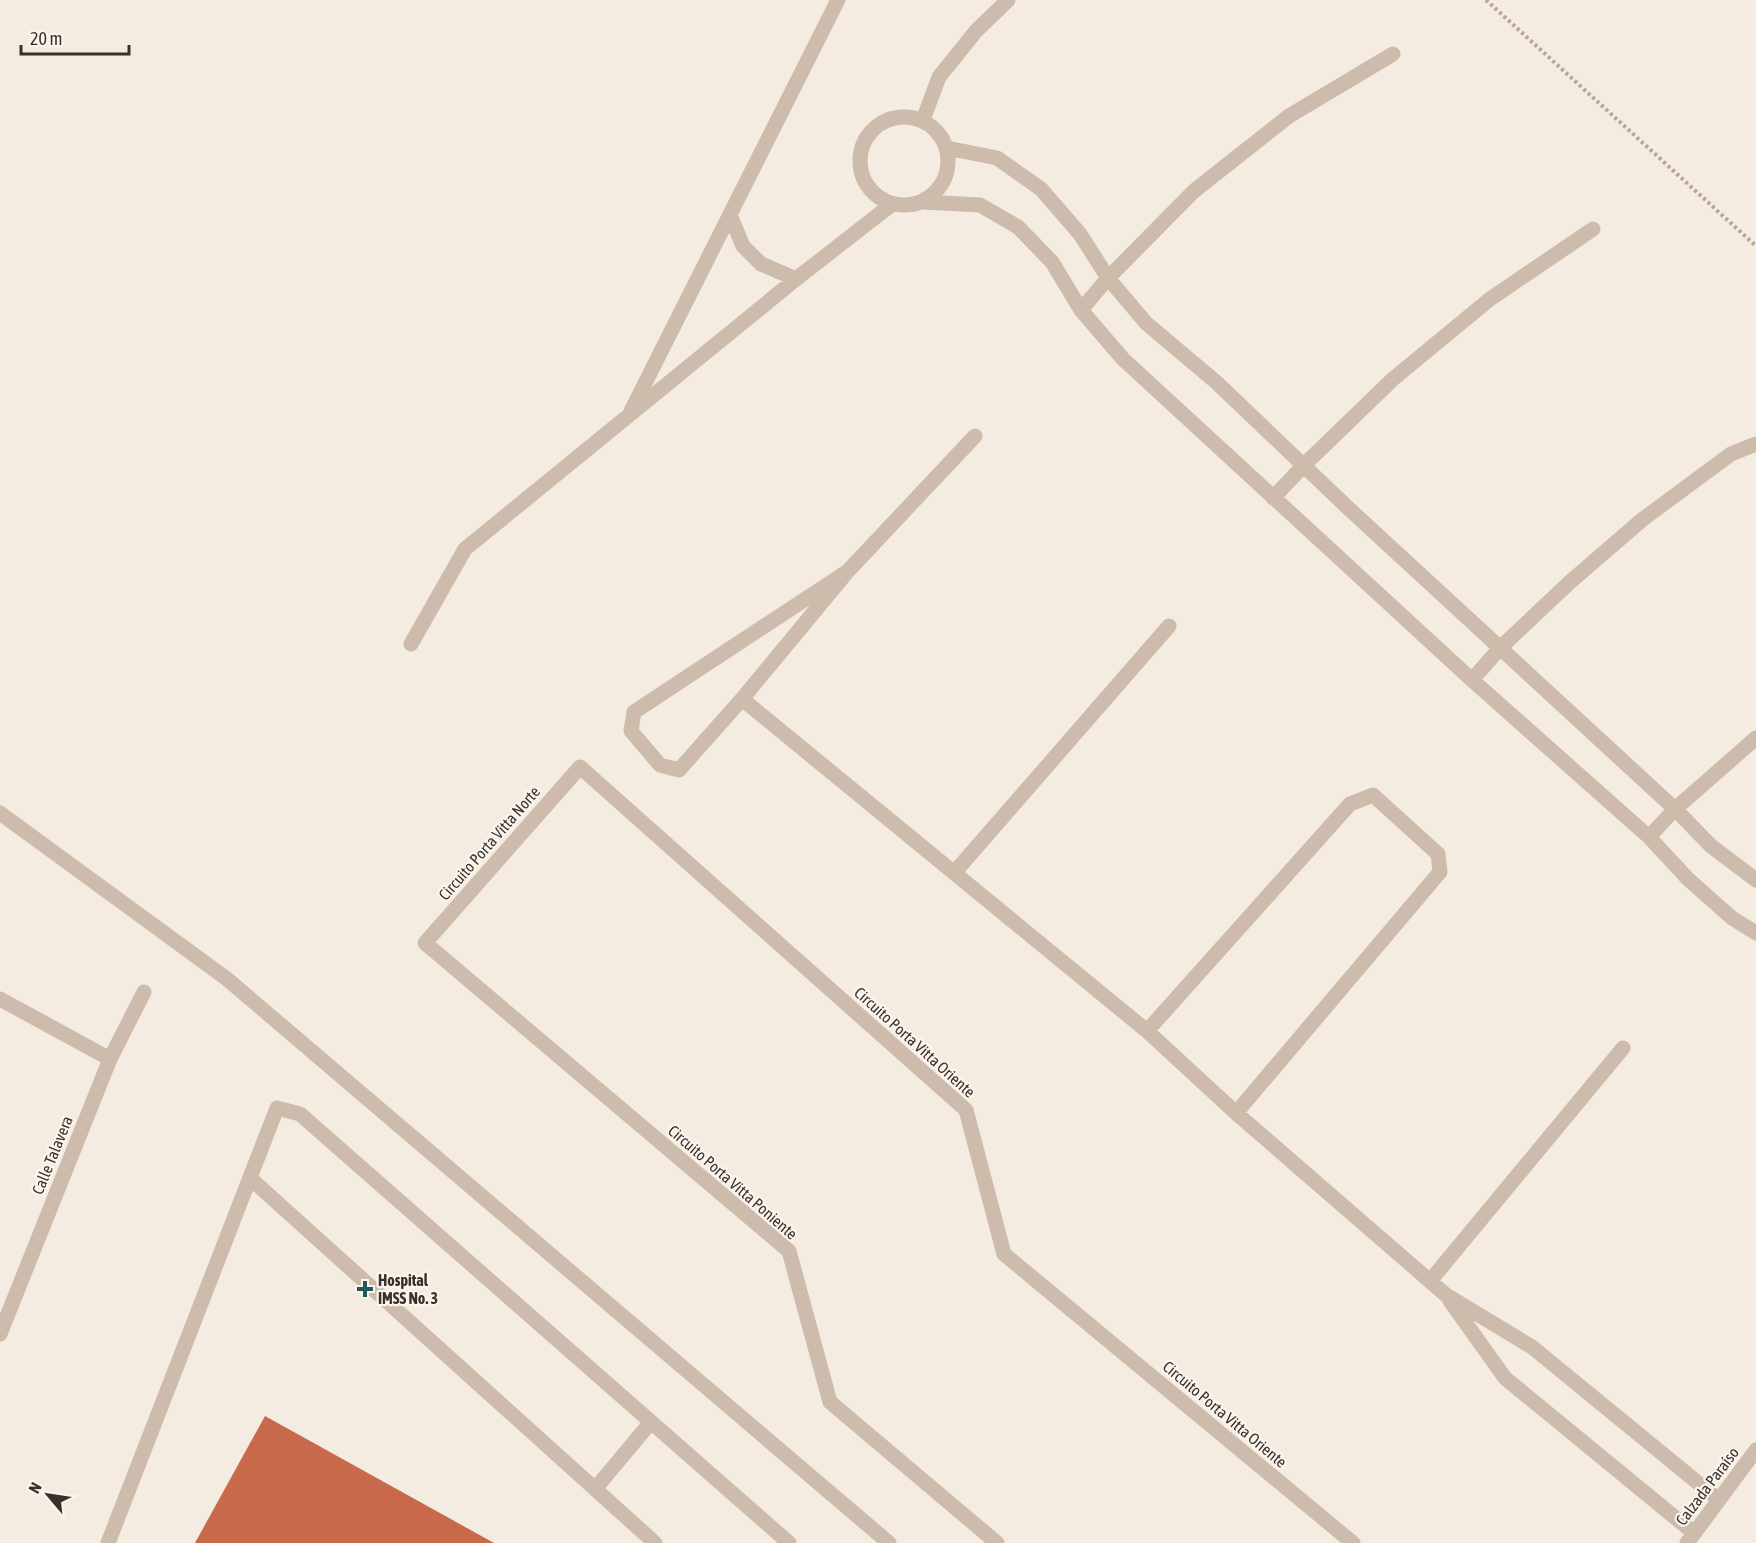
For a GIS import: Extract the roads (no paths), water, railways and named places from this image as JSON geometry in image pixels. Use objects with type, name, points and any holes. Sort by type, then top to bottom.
[{"type":"street","points":[[628,416],[838,0]]},
{"type":"street","points":[[923,120],[939,77],[976,31],[1008,0]]},
{"type":"street","points":[[1081,310],[1108,278],[1194,192],[1289,116],[1393,54]]},
{"type":"street","points":[[923,202],[936,192],[945,179],[948,164],[946,148],[939,134],[923,120],[912,117],[895,117],[879,123],[867,136],[860,151],[859,168],[865,184],[876,197],[891,205],[907,206],[923,202],[980,205],[1018,227],[1052,262],[1081,310],[1123,359],[1472,680],[1649,837],[1688,879],[1732,918],[1756,933]]},
{"type":"street","points":[[946,148],[997,158],[1041,189],[1080,234],[1108,278],[1146,323],[1216,382],[1303,466],[1675,809],[1711,846],[1756,880]]},
{"type":"street","points":[[411,644],[465,549],[796,279],[891,205]]},
{"type":"street","points":[[730,215],[743,246],[761,264],[796,279]]},
{"type":"street","points":[[1273,498],[1393,378],[1481,306],[1593,229]]},
{"type":"street","points":[[848,571],[634,712],[631,731],[660,765],[679,770],[742,699],[848,571],[975,436]]},
{"type":"street","points":[[1472,680],[1500,648],[1570,582],[1643,519],[1731,454],[1756,444]]},
{"type":"street","points":[[954,873],[1169,626]]},
{"type":"street","points":[[742,699],[1147,1031],[1236,1113],[1446,1295],[1532,1347],[1719,1500]]},
{"type":"street","points":[[1649,837],[1675,809],[1756,738]]},
{"type":"street","name":"Circuito Porta Vitta Norte","points":[[425,943],[580,767]]},
{"type":"street","name":"Circuito Porta Vitta Oriente","points":[[580,767],[966,1110],[1004,1254],[1353,1543]]},
{"type":"street","points":[[1147,1031],[1350,804],[1373,795],[1438,854],[1440,872],[1236,1113]]},
{"type":"street","points":[[0,813],[227,979],[889,1543]]},
{"type":"street","name":"Circuito Porta Vitta Poniente","points":[[425,943],[789,1251],[830,1402],[997,1543]]},
{"type":"street","name":"Calle Talavera","points":[[1,1330],[110,1059],[144,992]]},
{"type":"street","points":[[0,999],[110,1059]]},
{"type":"street","points":[[1430,1281],[1623,1048]]},
{"type":"street","points":[[108,1543],[277,1108],[300,1114],[789,1543]]},
{"type":"street","points":[[250,1178],[655,1543]]},
{"type":"street","points":[[1446,1295],[1505,1378],[1595,1453],[1690,1538]]},
{"type":"street","points":[[595,1489],[651,1422]]},
{"type":"street","name":"Calzada Paraíso","points":[[1690,1538],[1756,1450]]},
{"type":"place","name":"Hospital IMSS No. 3","points":[[365,1289]]}]
